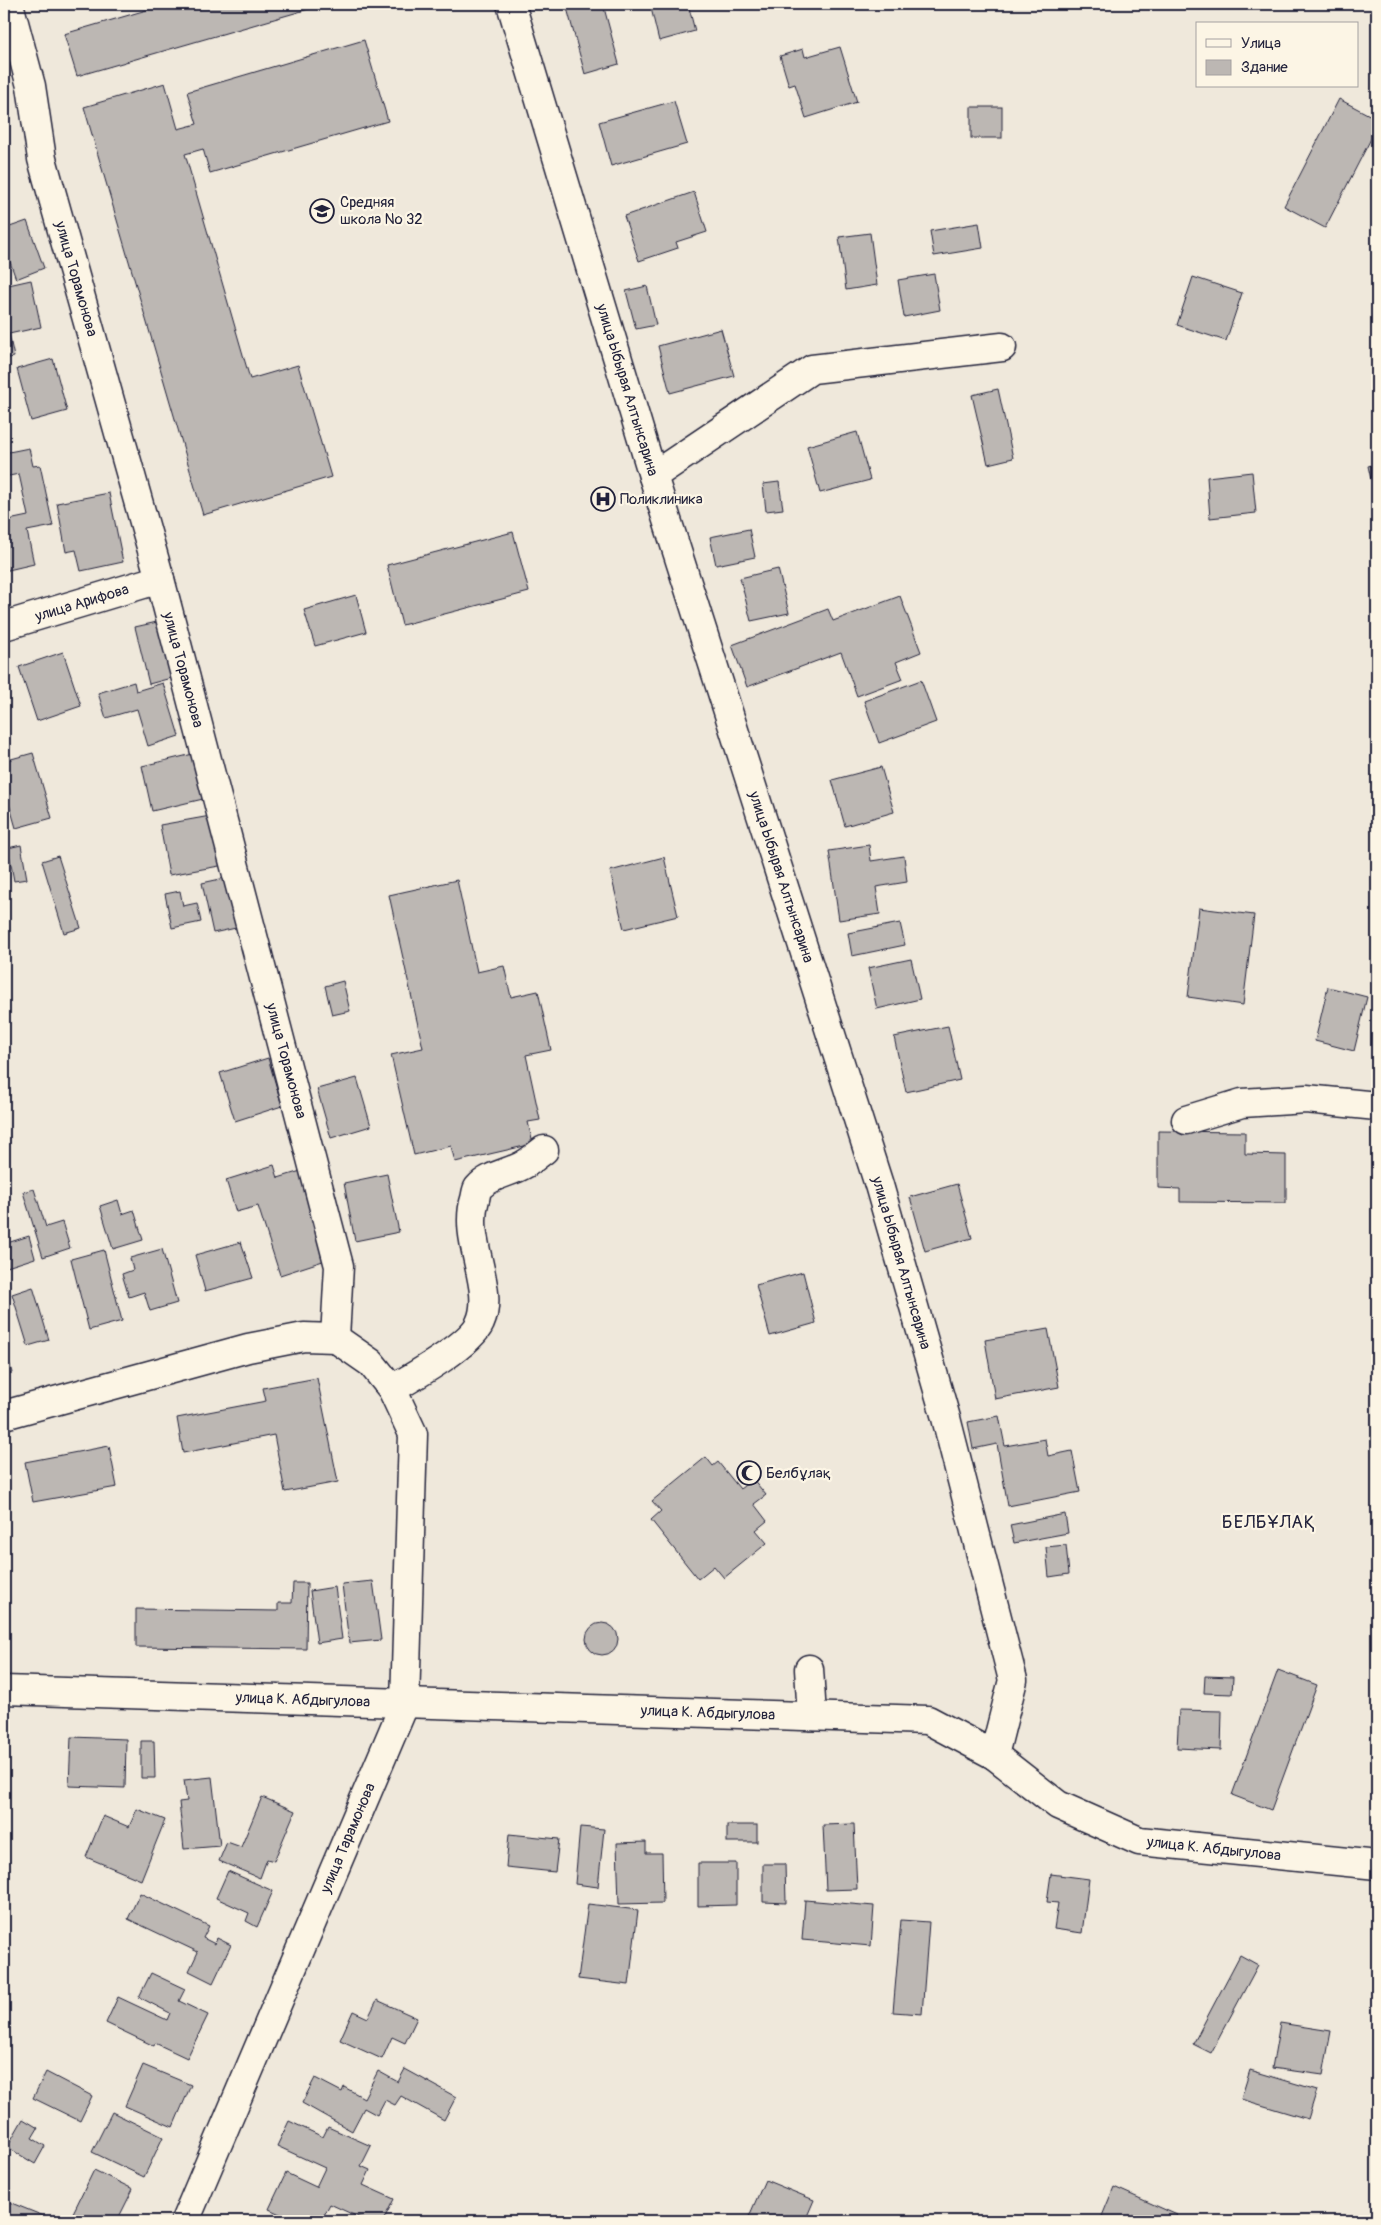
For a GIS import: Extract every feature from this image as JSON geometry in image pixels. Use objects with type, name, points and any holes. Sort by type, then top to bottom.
[{"type":"street","name":"улица Торамонова","points":[[9,4],[31,86],[42,159],[160,579],[339,1266],[335,1338]]},
{"type":"street","name":"улица Ыбырая Алтынсарина","points":[[511,4],[653,476],[879,1185],[946,1418],[1013,1680],[994,1755]]},
{"type":"street","points":[[653,476],[812,369],[1002,347]]},
{"type":"street","name":"улица Арифова","points":[[4,626],[160,579]]},
{"type":"street","points":[[1186,1120],[1242,1103],[1306,1099],[1377,1106]]},
{"type":"street","points":[[4,1415],[248,1348],[304,1338],[335,1338],[372,1363],[392,1389],[459,1346],[480,1323],[485,1294],[471,1232],[473,1205],[478,1188],[496,1176],[524,1164],[544,1150]]},
{"type":"street","name":"улица Тарамонова","points":[[185,2221],[405,1703],[413,1434],[392,1389]]},
{"type":"street","points":[[809,1668],[812,1716]]},
{"type":"street","name":"улица К. Абдыгулова","points":[[4,1690],[928,1720],[994,1755],[1058,1804],[1139,1841],[1377,1865]]},
{"type":"building","points":[[167,4],[326,4],[77,76],[64,34]]},
{"type":"building","points":[[582,4],[603,4],[619,64],[585,74],[567,8]]},
{"type":"building","points":[[650,4],[688,4],[695,31],[659,41]]},
{"type":"building","points":[[364,40],[388,121],[210,173],[203,149],[185,154],[250,379],[298,365],[331,477],[203,515],[84,107],[165,83],[178,129],[197,124],[187,92]]},
{"type":"building","points":[[840,47],[857,102],[806,118],[795,84],[789,86],[780,56],[803,49],[805,57]]},
{"type":"building","points":[[1339,99],[1377,119],[1377,127],[1325,228],[1284,206]]},
{"type":"building","points":[[674,101],[687,144],[611,166],[599,122]]},
{"type":"building","points":[[971,107],[1002,107],[1002,138],[971,138]]},
{"type":"building","points":[[694,192],[707,232],[676,242],[678,248],[639,261],[624,216]]},
{"type":"building","points":[[27,221],[44,268],[16,279],[4,245],[4,229]]},
{"type":"building","points":[[979,223],[983,248],[934,256],[930,231]]},
{"type":"building","points":[[870,233],[877,285],[846,290],[839,237]]},
{"type":"building","points":[[934,274],[940,310],[904,317],[898,280]]},
{"type":"building","points":[[1193,277],[1242,293],[1226,341],[1177,325]]},
{"type":"building","points":[[31,280],[41,327],[9,334],[14,357],[4,359],[4,286]]},
{"type":"building","points":[[647,286],[656,325],[636,329],[626,291]]},
{"type":"building","points":[[721,329],[734,376],[670,393],[658,346]]},
{"type":"building","points":[[53,359],[67,411],[31,421],[17,369]]},
{"type":"building","points":[[998,389],[1013,458],[988,464],[972,395]]},
{"type":"building","points":[[857,432],[870,480],[820,493],[807,446]]},
{"type":"building","points":[[29,448],[33,466],[40,465],[53,526],[27,531],[34,564],[4,571],[4,521],[28,516],[19,474],[4,477],[4,453]]},
{"type":"building","points":[[1377,464],[1377,487],[1373,488],[1368,466]]},
{"type":"building","points":[[1252,472],[1256,513],[1210,518],[1207,477]]},
{"type":"building","points":[[779,482],[783,509],[766,511],[763,484]]},
{"type":"building","points":[[109,493],[123,562],[81,571],[76,550],[66,552],[57,503]]},
{"type":"building","points":[[749,529],[755,557],[716,565],[710,537]]},
{"type":"building","points":[[513,532],[529,592],[402,625],[387,565]]},
{"type":"building","points":[[778,569],[789,613],[751,621],[740,578]]},
{"type":"building","points":[[356,595],[366,632],[315,646],[304,610]]},
{"type":"building","points":[[900,596],[921,652],[896,662],[903,679],[857,696],[841,652],[747,687],[732,645],[828,609],[833,621]]},
{"type":"building","points":[[157,622],[171,678],[149,684],[135,627]]},
{"type":"building","points":[[63,652],[81,706],[37,721],[19,667]]},
{"type":"building","points":[[921,680],[936,722],[879,743],[864,701]]},
{"type":"building","points":[[134,682],[136,691],[163,683],[179,736],[148,746],[137,709],[106,718],[98,693]]},
{"type":"building","points":[[33,753],[52,818],[16,828],[4,786],[4,761]]},
{"type":"building","points":[[193,754],[203,799],[152,811],[142,766]]},
{"type":"building","points":[[881,767],[894,812],[845,826],[832,780]]},
{"type":"building","points":[[216,815],[225,865],[169,875],[160,825]]},
{"type":"building","points":[[21,845],[27,879],[14,881],[8,848]]},
{"type":"building","points":[[869,845],[871,861],[904,856],[907,882],[876,887],[880,914],[839,920],[829,851]]},
{"type":"building","points":[[58,856],[81,928],[64,933],[42,861]]},
{"type":"building","points":[[664,857],[678,916],[624,929],[610,871]]},
{"type":"building","points":[[225,878],[236,928],[213,933],[202,883]]},
{"type":"building","points":[[457,880],[477,972],[504,966],[511,997],[538,991],[551,1050],[526,1055],[540,1120],[528,1122],[533,1144],[455,1162],[451,1146],[414,1155],[391,1055],[423,1048],[389,895]]},
{"type":"building","points":[[180,891],[183,906],[197,903],[201,922],[172,928],[165,894]]},
{"type":"building","points":[[1199,908],[1254,915],[1243,1005],[1188,997]]},
{"type":"building","points":[[900,923],[905,945],[852,956],[848,933]]},
{"type":"building","points":[[911,959],[920,999],[877,1009],[868,968]]},
{"type":"building","points":[[343,981],[350,1011],[332,1015],[325,986]]},
{"type":"building","points":[[1328,987],[1367,997],[1354,1051],[1315,1041]]},
{"type":"building","points":[[948,1026],[960,1080],[906,1092],[894,1037]]},
{"type":"building","points":[[268,1058],[282,1106],[235,1121],[220,1073]]},
{"type":"building","points":[[357,1078],[371,1126],[331,1138],[317,1089]]},
{"type":"building","points":[[1158,1131],[1245,1132],[1245,1154],[1286,1155],[1286,1203],[1180,1202],[1180,1189],[1158,1188]]},
{"type":"building","points":[[274,1165],[278,1178],[304,1170],[332,1258],[280,1275],[258,1206],[236,1212],[226,1180]]},
{"type":"building","points":[[387,1174],[399,1232],[355,1241],[344,1183]]},
{"type":"building","points":[[957,1184],[972,1238],[925,1251],[910,1197]]},
{"type":"building","points":[[34,1189],[46,1227],[62,1222],[70,1248],[43,1257],[23,1192]]},
{"type":"building","points":[[118,1200],[122,1214],[134,1210],[143,1240],[113,1249],[100,1206]]},
{"type":"building","points":[[29,1236],[35,1258],[4,1268],[4,1244]]},
{"type":"building","points":[[241,1242],[253,1278],[205,1291],[195,1255]]},
{"type":"building","points":[[162,1249],[177,1303],[150,1311],[144,1292],[129,1297],[122,1274],[133,1270],[130,1258]]},
{"type":"building","points":[[104,1250],[122,1321],[89,1330],[71,1259]]},
{"type":"building","points":[[803,1272],[816,1323],[770,1336],[756,1285]]},
{"type":"building","points":[[33,1287],[49,1340],[28,1346],[12,1294]]},
{"type":"building","points":[[1048,1329],[1059,1387],[995,1399],[985,1340]]},
{"type":"building","points":[[4,1342],[12,1373],[4,1375]]},
{"type":"building","points":[[317,1378],[338,1482],[285,1492],[274,1435],[183,1453],[177,1418],[266,1401],[263,1388]]},
{"type":"building","points":[[999,1416],[1005,1446],[1045,1439],[1048,1456],[1072,1451],[1080,1492],[1008,1506],[997,1444],[973,1449],[968,1422]]},
{"type":"building","points":[[109,1446],[117,1487],[33,1502],[25,1462]]},
{"type":"building","name":"Белбұлақ","points":[[706,1457],[713,1466],[718,1462],[740,1489],[753,1479],[766,1495],[754,1504],[767,1521],[756,1530],[767,1543],[724,1578],[714,1566],[698,1579],[651,1520],[661,1511],[652,1501]]},
{"type":"building","points":[[1065,1514],[1068,1533],[1014,1543],[1010,1525]]},
{"type":"building","points":[[1066,1545],[1069,1574],[1049,1577],[1046,1547]]},
{"type":"building","points":[[373,1581],[381,1640],[349,1643],[342,1584]]},
{"type":"building","points":[[293,1583],[307,1583],[306,1649],[136,1647],[136,1609],[278,1611],[278,1603],[292,1603]]},
{"type":"building","points":[[335,1587],[342,1639],[317,1643],[310,1591]]},
{"type":"building","points":[[602,1623],[608,1624],[613,1628],[617,1633],[617,1645],[613,1650],[608,1654],[602,1655],[596,1654],[591,1650],[587,1645],[586,1639],[587,1633],[591,1628],[596,1624]]},
{"type":"building","points":[[1278,1670],[1317,1685],[1271,1810],[1232,1795]]},
{"type":"building","points":[[1205,1676],[1233,1677],[1232,1694],[1204,1693]]},
{"type":"building","points":[[1179,1710],[1222,1711],[1221,1750],[1177,1748]]},
{"type":"building","points":[[71,1737],[126,1739],[125,1788],[69,1786]]},
{"type":"building","points":[[141,1741],[154,1741],[155,1778],[141,1778]]},
{"type":"building","points":[[212,1777],[220,1846],[184,1849],[179,1802],[187,1801],[184,1780]]},
{"type":"building","points":[[262,1797],[295,1811],[274,1861],[267,1859],[260,1878],[219,1861],[227,1842],[241,1847]]},
{"type":"building","points":[[137,1809],[165,1820],[141,1880],[86,1857],[103,1816],[129,1827]]},
{"type":"building","points":[[854,1824],[857,1889],[826,1890],[823,1825]]},
{"type":"building","points":[[727,1825],[757,1825],[757,1842],[727,1842]]},
{"type":"building","points":[[580,1827],[604,1829],[598,1887],[575,1884]]},
{"type":"building","points":[[509,1834],[559,1839],[555,1872],[506,1867]]},
{"type":"building","points":[[646,1842],[646,1853],[662,1853],[663,1903],[619,1904],[617,1843]]},
{"type":"building","points":[[698,1863],[736,1863],[736,1905],[698,1906]]},
{"type":"building","points":[[763,1864],[785,1864],[786,1903],[763,1902]]},
{"type":"building","points":[[228,1871],[273,1891],[257,1927],[246,1921],[249,1913],[216,1898]]},
{"type":"building","points":[[1051,1874],[1089,1879],[1082,1933],[1054,1929],[1058,1903],[1047,1902]]},
{"type":"building","points":[[140,1893],[209,1926],[203,1938],[215,1944],[217,1938],[231,1945],[213,1983],[189,1971],[198,1952],[128,1919]]},
{"type":"building","points":[[805,1900],[874,1906],[871,1946],[802,1940]]},
{"type":"building","points":[[588,1904],[638,1910],[629,1985],[578,1979]]},
{"type":"building","points":[[901,1920],[929,1922],[922,2014],[893,2012]]},
{"type":"building","points":[[1240,1955],[1258,1965],[1211,2053],[1193,2044]]},
{"type":"building","points":[[151,1973],[185,1989],[179,2001],[208,2015],[187,2058],[155,2043],[154,2046],[106,2023],[118,1997],[167,2020],[170,2013],[139,1997]]},
{"type":"building","points":[[377,2000],[417,2018],[405,2043],[392,2037],[382,2059],[340,2040],[353,2011],[368,2018]]},
{"type":"building","points":[[1280,2023],[1331,2031],[1323,2075],[1272,2068]]},
{"type":"building","points":[[143,2065],[191,2085],[173,2127],[125,2106]]},
{"type":"building","points":[[405,2069],[456,2097],[444,2120],[401,2096],[395,2105],[385,2100],[377,2115],[364,2108],[352,2131],[302,2103],[315,2078],[342,2092],[344,2087],[364,2098],[378,2071],[398,2082]]},
{"type":"building","points":[[1250,2070],[1317,2090],[1308,2119],[1241,2099]]},
{"type":"building","points":[[46,2072],[92,2096],[80,2121],[33,2098]]},
{"type":"building","points":[[112,2112],[163,2137],[144,2177],[92,2152]]},
{"type":"building","points":[[23,2119],[38,2128],[32,2138],[45,2146],[35,2164],[7,2147]]},
{"type":"building","points":[[289,2121],[323,2137],[328,2127],[371,2146],[361,2166],[370,2170],[363,2185],[394,2199],[383,2221],[367,2221],[330,2204],[321,2221],[295,2221],[269,2209],[286,2173],[316,2187],[325,2168],[277,2146]]},
{"type":"building","points":[[94,2170],[133,2189],[117,2221],[80,2221],[71,2217]]},
{"type":"building","points":[[765,2180],[814,2200],[805,2221],[747,2221]]},
{"type":"building","points":[[1114,2187],[1177,2215],[1174,2221],[1100,2221]]},
{"type":"building","points":[[4,2200],[56,2221],[6,2221],[4,2220]]},
{"type":"place","name":"Средняя школа № 32","points":[[322,211]]},
{"type":"place","name":"Поликлиника","points":[[603,499]]},
{"type":"place","name":"Белбұлақ","points":[[749,1473]]},
{"type":"district","name":"БЕЛБҰЛАҚ","points":[[1269,1522]]}]
